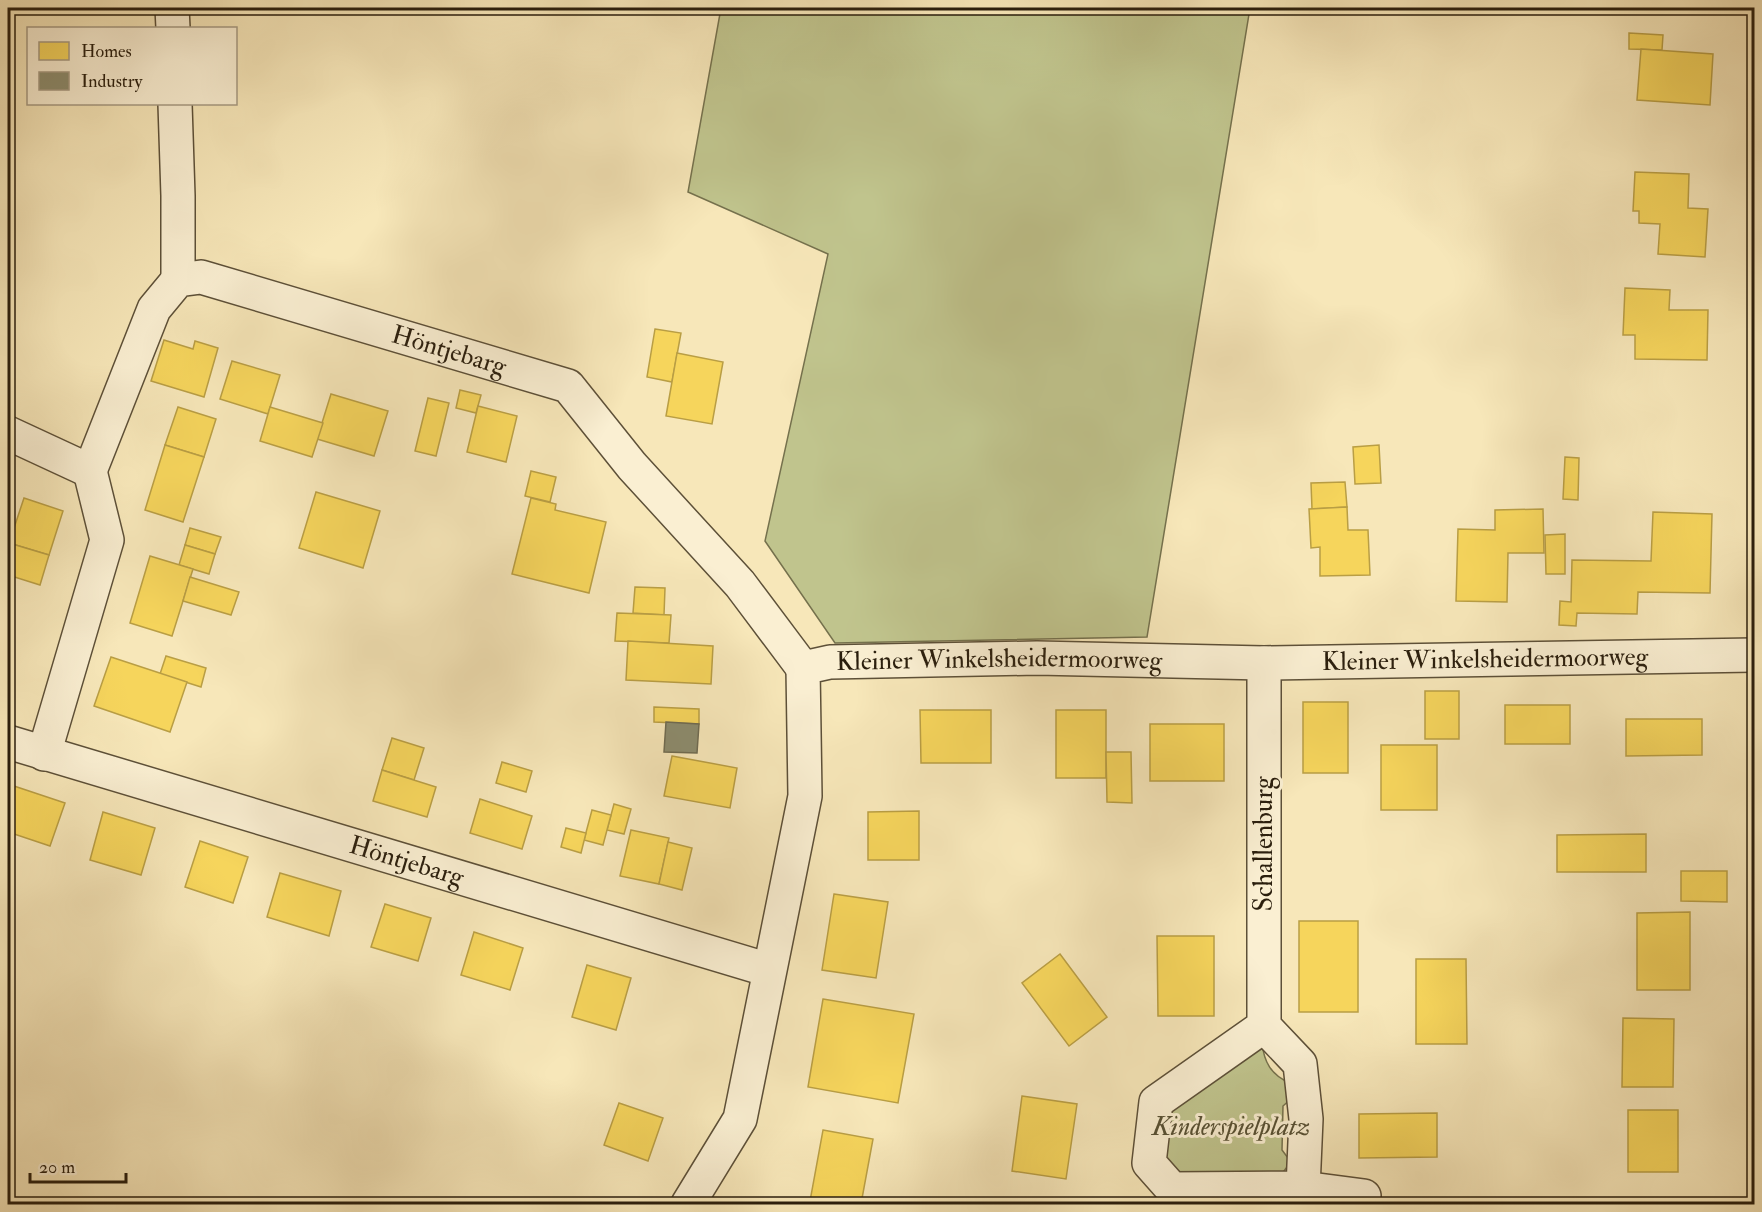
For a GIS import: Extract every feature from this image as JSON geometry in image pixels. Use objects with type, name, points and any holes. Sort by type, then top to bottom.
[{"type":"street","points":[[172,8],[173,27]]},
{"type":"street","points":[[44,754],[107,540],[90,471],[154,309],[178,280],[175,105]]},
{"type":"street","name":"Höntjebarg","points":[[178,280],[201,277],[568,386],[632,466],[740,584],[803,668]]},
{"type":"street","points":[[8,433],[90,471]]},
{"type":"street","name":"Kleiner Winkelsheidermoorweg","points":[[688,1204],[740,1119],[805,796],[803,668],[830,662],[1037,658],[1264,663],[1755,655]]},
{"type":"street","name":"Schallenburg","points":[[1264,663],[1264,1026]]},
{"type":"street","name":"Höntjebarg","points":[[8,742],[769,969]]},
{"type":"street","points":[[1302,1188],[1306,1119],[1300,1064],[1264,1026],[1156,1102],[1149,1162],[1172,1189],[1302,1188],[1364,1196]]},
{"type":"green space","points":[[721,8],[1250,8],[1147,637],[835,643],[765,541],[828,254],[688,192]]},
{"type":"green space","name":"Kinderspielplatz","points":[[1262,1043],[1265,1056],[1273,1072],[1290,1083],[1293,1097],[1283,1106],[1282,1150],[1291,1162],[1280,1176],[1181,1177],[1164,1165],[1171,1109]]},
{"type":"building: Homes","points":[[1629,33],[1663,35],[1662,50],[1629,49]]},
{"type":"building: Homes","points":[[1641,49],[1713,54],[1710,105],[1637,100]]},
{"type":"building: Homes","points":[[1635,172],[1689,174],[1688,208],[1708,209],[1705,257],[1658,254],[1660,224],[1639,223],[1639,211],[1633,211]]},
{"type":"building: Homes","points":[[1625,288],[1670,290],[1669,310],[1708,310],[1707,360],[1635,359],[1635,335],[1623,335]]},
{"type":"building: Homes","points":[[655,329],[681,333],[672,382],[647,377]]},
{"type":"building: Homes","points":[[164,340],[193,349],[195,341],[218,348],[204,397],[151,381]]},
{"type":"building: Homes","points":[[677,353],[723,362],[712,424],[666,416]]},
{"type":"building: Homes","points":[[232,361],[280,375],[268,414],[220,399]]},
{"type":"building: Homes","points":[[460,390],[481,395],[476,413],[456,408]]},
{"type":"building: Homes","points":[[331,394],[388,411],[374,456],[317,439]]},
{"type":"building: Homes","points":[[428,398],[449,403],[436,456],[415,451]]},
{"type":"building: Homes","points":[[478,406],[517,416],[506,462],[467,452]]},
{"type":"building: Homes","points":[[178,407],[216,419],[204,457],[165,445]]},
{"type":"building: Homes","points":[[270,407],[323,423],[312,457],[260,441]]},
{"type":"building: Homes","points":[[165,445],[204,457],[183,522],[145,510]]},
{"type":"building: Homes","points":[[1379,445],[1381,483],[1355,484],[1353,447]]},
{"type":"building: Homes","points":[[1565,457],[1579,458],[1578,500],[1563,499]]},
{"type":"building: Homes","points":[[531,471],[556,477],[550,502],[525,496]]},
{"type":"building: Homes","points":[[1345,482],[1347,507],[1312,509],[1311,483]]},
{"type":"building: Homes","points":[[316,492],[380,511],[363,568],[299,548]]},
{"type":"building: Homes","points":[[24,498],[63,511],[49,555],[9,543]]},
{"type":"building: Homes","points":[[531,498],[556,504],[555,510],[606,522],[589,593],[512,574]]},
{"type":"building: Homes","points":[[1347,507],[1348,530],[1368,530],[1370,575],[1320,576],[1320,547],[1311,548],[1309,509]]},
{"type":"building: Homes","points":[[1543,509],[1544,553],[1508,553],[1507,602],[1456,601],[1458,529],[1495,530],[1495,510]]},
{"type":"building: Homes","points":[[1653,512],[1712,514],[1710,593],[1638,592],[1637,614],[1577,613],[1576,626],[1559,625],[1560,601],[1571,602],[1572,560],[1651,561]]},
{"type":"building: Homes","points":[[190,528],[221,537],[215,554],[185,545]]},
{"type":"building: Homes","points":[[1565,534],[1565,574],[1546,574],[1545,535]]},
{"type":"building: Homes","points":[[9,543],[49,555],[40,585],[8,575]]},
{"type":"building: Homes","points":[[185,545],[215,554],[209,574],[179,565]]},
{"type":"building: Homes","points":[[150,556],[193,569],[172,636],[130,623]]},
{"type":"building: Homes","points":[[190,577],[239,592],[231,615],[183,601]]},
{"type":"building: Homes","points":[[635,587],[665,588],[664,615],[633,613]]},
{"type":"building: Homes","points":[[617,613],[671,615],[669,643],[615,641]]},
{"type":"building: Homes","points":[[628,641],[713,646],[711,684],[626,680]]},
{"type":"building: Homes","points":[[166,656],[206,668],[201,687],[160,674]]},
{"type":"building: Homes","points":[[111,657],[187,682],[170,732],[94,706]]},
{"type":"building: Homes","points":[[1425,691],[1459,691],[1459,739],[1425,739]]},
{"type":"building: Homes","points":[[1303,702],[1348,702],[1348,773],[1303,773]]},
{"type":"building: Homes","points":[[1505,705],[1570,705],[1570,744],[1505,744]]},
{"type":"building: Homes","points":[[654,707],[699,709],[699,724],[654,722]]},
{"type":"building: Homes","points":[[920,710],[991,710],[991,763],[921,763]]},
{"type":"building: Homes","points":[[1056,710],[1106,710],[1106,778],[1056,778]]},
{"type":"building: Homes","points":[[1626,719],[1702,719],[1702,755],[1626,756]]},
{"type":"building: Homes","points":[[1150,724],[1224,724],[1224,781],[1150,781]]},
{"type":"building: Homes","points":[[392,738],[424,748],[414,780],[382,770]]},
{"type":"building: Homes","points":[[1381,745],[1437,745],[1437,810],[1381,810]]},
{"type":"building: Homes","points":[[1106,752],[1131,752],[1132,803],[1107,802]]},
{"type":"building: Homes","points":[[672,756],[737,768],[730,808],[664,796]]},
{"type":"building: Homes","points":[[502,762],[532,771],[526,792],[496,783]]},
{"type":"building: Homes","points":[[382,770],[436,787],[427,817],[373,801]]},
{"type":"building: Homes","points":[[8,784],[65,803],[50,846],[8,832]]},
{"type":"building: Homes","points":[[480,799],[532,816],[522,849],[470,833]]},
{"type":"building: Homes","points":[[614,804],[631,809],[624,834],[607,830]]},
{"type":"building: Homes","points":[[592,810],[611,815],[603,845],[584,840]]},
{"type":"building: Homes","points":[[919,811],[919,860],[868,860],[868,812]]},
{"type":"building: Homes","points":[[103,812],[155,828],[141,875],[90,860]]},
{"type":"building: Homes","points":[[566,828],[586,833],[581,853],[561,847]]},
{"type":"building: Homes","points":[[631,830],[669,838],[659,884],[620,876]]},
{"type":"building: Homes","points":[[1646,834],[1646,872],[1557,872],[1557,835]]},
{"type":"building: Homes","points":[[200,841],[248,857],[233,903],[185,887]]},
{"type":"building: Homes","points":[[668,842],[692,848],[682,890],[659,884]]},
{"type":"building: Homes","points":[[1681,871],[1727,871],[1727,902],[1681,901]]},
{"type":"building: Homes","points":[[280,873],[341,891],[329,936],[267,917]]},
{"type":"building: Homes","points":[[834,894],[888,902],[876,978],[822,970]]},
{"type":"building: Homes","points":[[385,904],[431,918],[418,961],[371,947]]},
{"type":"building: Homes","points":[[1690,912],[1690,990],[1637,990],[1637,913]]},
{"type":"building: Homes","points":[[1299,921],[1358,921],[1358,1012],[1299,1012]]},
{"type":"building: Homes","points":[[474,932],[523,948],[510,990],[461,975]]},
{"type":"building: Homes","points":[[1157,936],[1214,936],[1214,1016],[1158,1016]]},
{"type":"building: Homes","points":[[1060,954],[1107,1017],[1069,1046],[1022,983]]},
{"type":"building: Homes","points":[[1416,959],[1466,959],[1467,1044],[1416,1044]]},
{"type":"building: Homes","points":[[587,965],[631,978],[616,1030],[572,1017]]},
{"type":"building: Homes","points":[[823,999],[914,1014],[898,1103],[808,1087]]},
{"type":"building: Homes","points":[[1623,1018],[1674,1019],[1673,1087],[1622,1087]]},
{"type":"building: Homes","points":[[1022,1096],[1077,1104],[1066,1179],[1012,1171]]},
{"type":"building: Homes","points":[[619,1103],[663,1118],[648,1161],[604,1145]]},
{"type":"building: Homes","points":[[1628,1110],[1678,1110],[1678,1172],[1628,1172]]},
{"type":"building: Homes","points":[[1437,1113],[1437,1157],[1359,1158],[1359,1114]]},
{"type":"building: Homes","points":[[823,1130],[873,1139],[861,1204],[810,1201]]},
{"type":"building: Industry","points":[[666,722],[699,724],[697,753],[664,752]]}]
